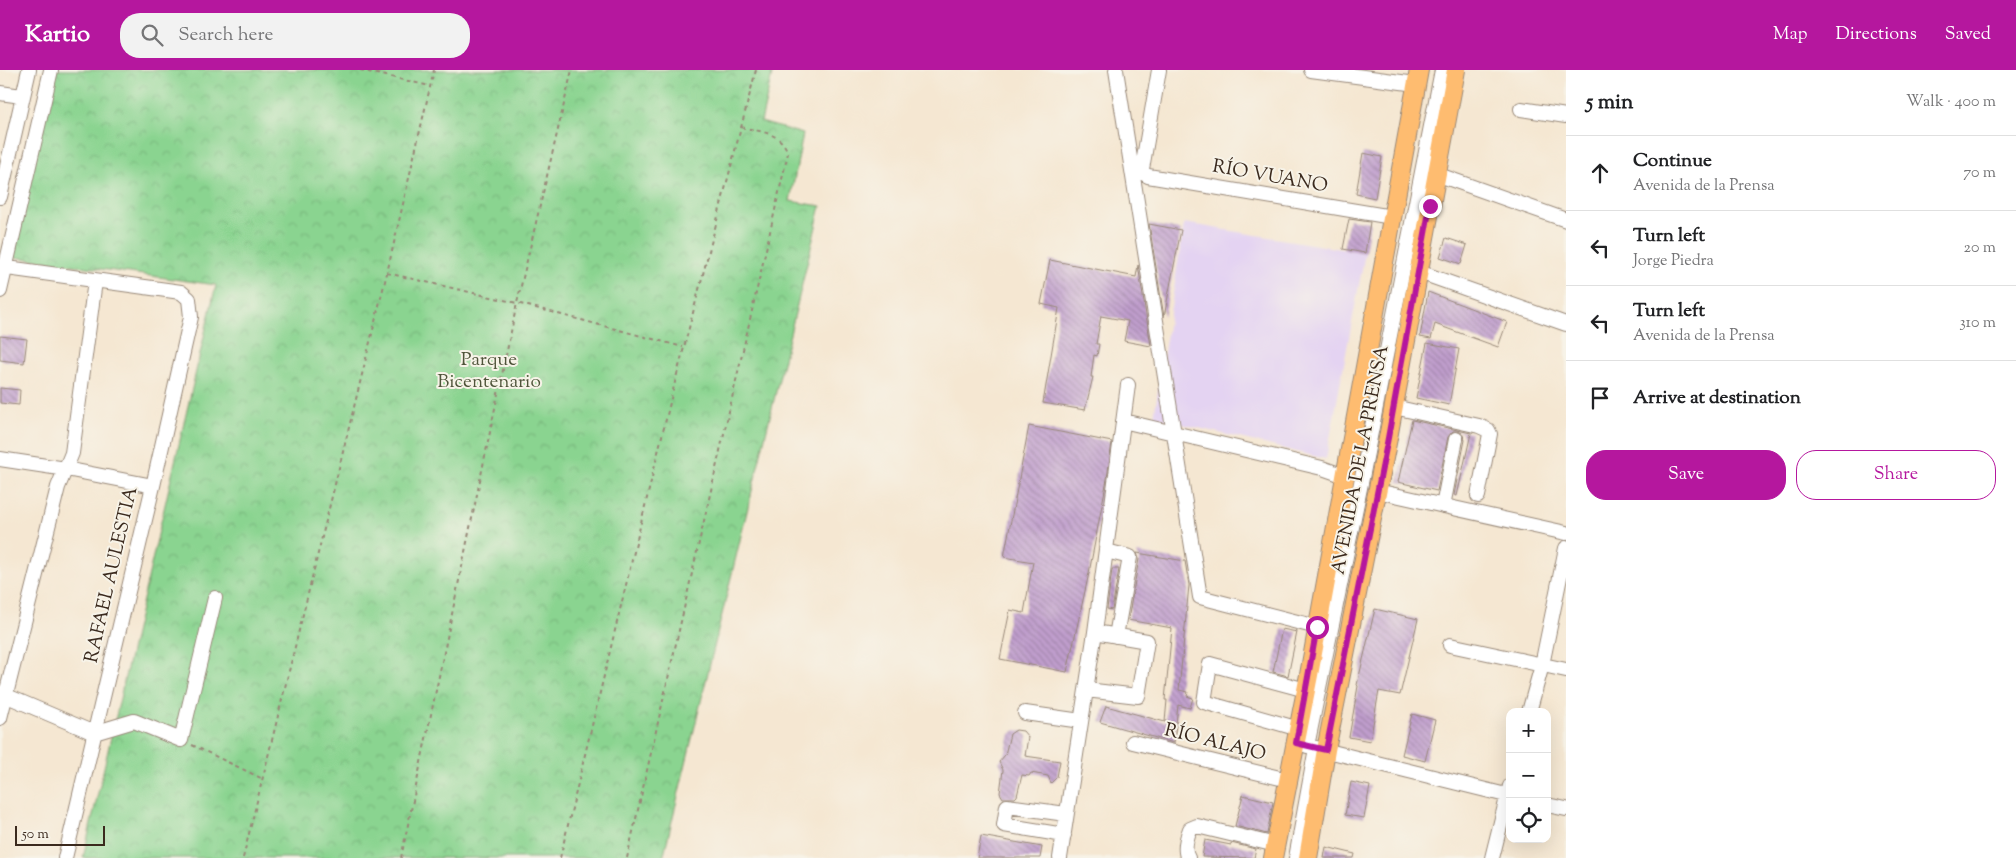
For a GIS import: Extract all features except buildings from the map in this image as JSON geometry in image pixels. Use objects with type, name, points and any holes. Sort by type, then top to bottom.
[{"type":"main road","name":"AVENIDA DE LA PRENSA","points":[[1274,851],[1288,780],[1309,743],[1378,491],[1456,70]]},
{"type":"main road","name":"AVENIDA DE LA PRENSA","points":[[1308,858],[1309,743],[1306,690],[1417,77]]},
{"type":"street","points":[[0,197],[29,70]]},
{"type":"street","points":[[0,291],[3,267],[51,70]]},
{"type":"street","points":[[1116,70],[1200,597],[1317,627]]},
{"type":"street","name":"RÍO VUANO","points":[[1159,70],[1142,169],[1143,173],[1148,176],[1392,217]]},
{"type":"street","points":[[1311,70],[1417,77]]},
{"type":"street","points":[[1296,858],[1309,743],[1442,70]]},
{"type":"street","points":[[0,93],[22,96]]},
{"type":"street","points":[[1521,109],[1566,116]]},
{"type":"street","points":[[1436,174],[1566,220]]},
{"type":"street","points":[[0,718],[3,694],[58,487],[72,453],[95,281],[3,267]]},
{"type":"street","points":[[1419,272],[1566,324]]},
{"type":"street","name":"RAFAEL AULESTIA","points":[[65,858],[191,317],[189,299],[181,292],[95,281]]},
{"type":"street","points":[[1060,858],[1095,632],[1128,385]]},
{"type":"street","points":[[1394,407],[1474,424],[1488,430],[1490,434],[1478,496]]},
{"type":"street","points":[[1123,422],[1322,468],[1345,476]]},
{"type":"street","points":[[1442,506],[1456,439]]},
{"type":"street","points":[[0,459],[66,469],[153,486]]},
{"type":"street","points":[[1378,491],[1566,532]]},
{"type":"street","points":[[1530,708],[1542,665],[1566,548]]},
{"type":"street","points":[[1106,551],[1130,557],[1116,636]]},
{"type":"street","points":[[3,694],[94,733],[134,721],[181,740],[215,598]]},
{"type":"street","points":[[1086,690],[1138,696],[1148,640],[1095,632]]},
{"type":"street","points":[[1450,645],[1566,670]]},
{"type":"street","points":[[1306,690],[1210,664],[1204,702],[1309,743],[1506,791]]},
{"type":"street","points":[[1025,713],[1081,720]]},
{"type":"street","name":"RÍO ALAJO","points":[[1133,742],[1288,780]]},
{"type":"street","points":[[1492,858],[1507,798]]},
{"type":"street","points":[[1064,835],[1004,825],[1007,806],[1066,814]]},
{"type":"street","points":[[1551,806],[1566,809]]},
{"type":"street","points":[[1188,858],[1185,851],[1190,828],[1196,826],[1274,851]]},
{"type":"path","points":[[360,70],[430,86]]},
{"type":"path","points":[[243,858],[261,778],[387,273],[434,70]]},
{"type":"path","points":[[402,858],[517,303],[572,70]]},
{"type":"path","points":[[560,858],[684,347],[756,70]]},
{"type":"path","points":[[627,858],[788,154],[785,146],[776,135],[742,127]]},
{"type":"path","points":[[387,273],[517,303],[684,347]]},
{"type":"path","points":[[181,740],[261,778]]},
{"type":"shaded area","points":[[1184,223],[1365,253],[1326,459],[1154,417]]},
{"type":"green space","name":"Parque Bicentenario","points":[[46,70],[773,70],[761,122],[803,134],[790,201],[821,206],[663,858],[83,858],[216,285],[14,257]]},
{"type":"route","points":[[1317,627],[1296,743],[1326,750],[1388,438],[1430,206]]}]
